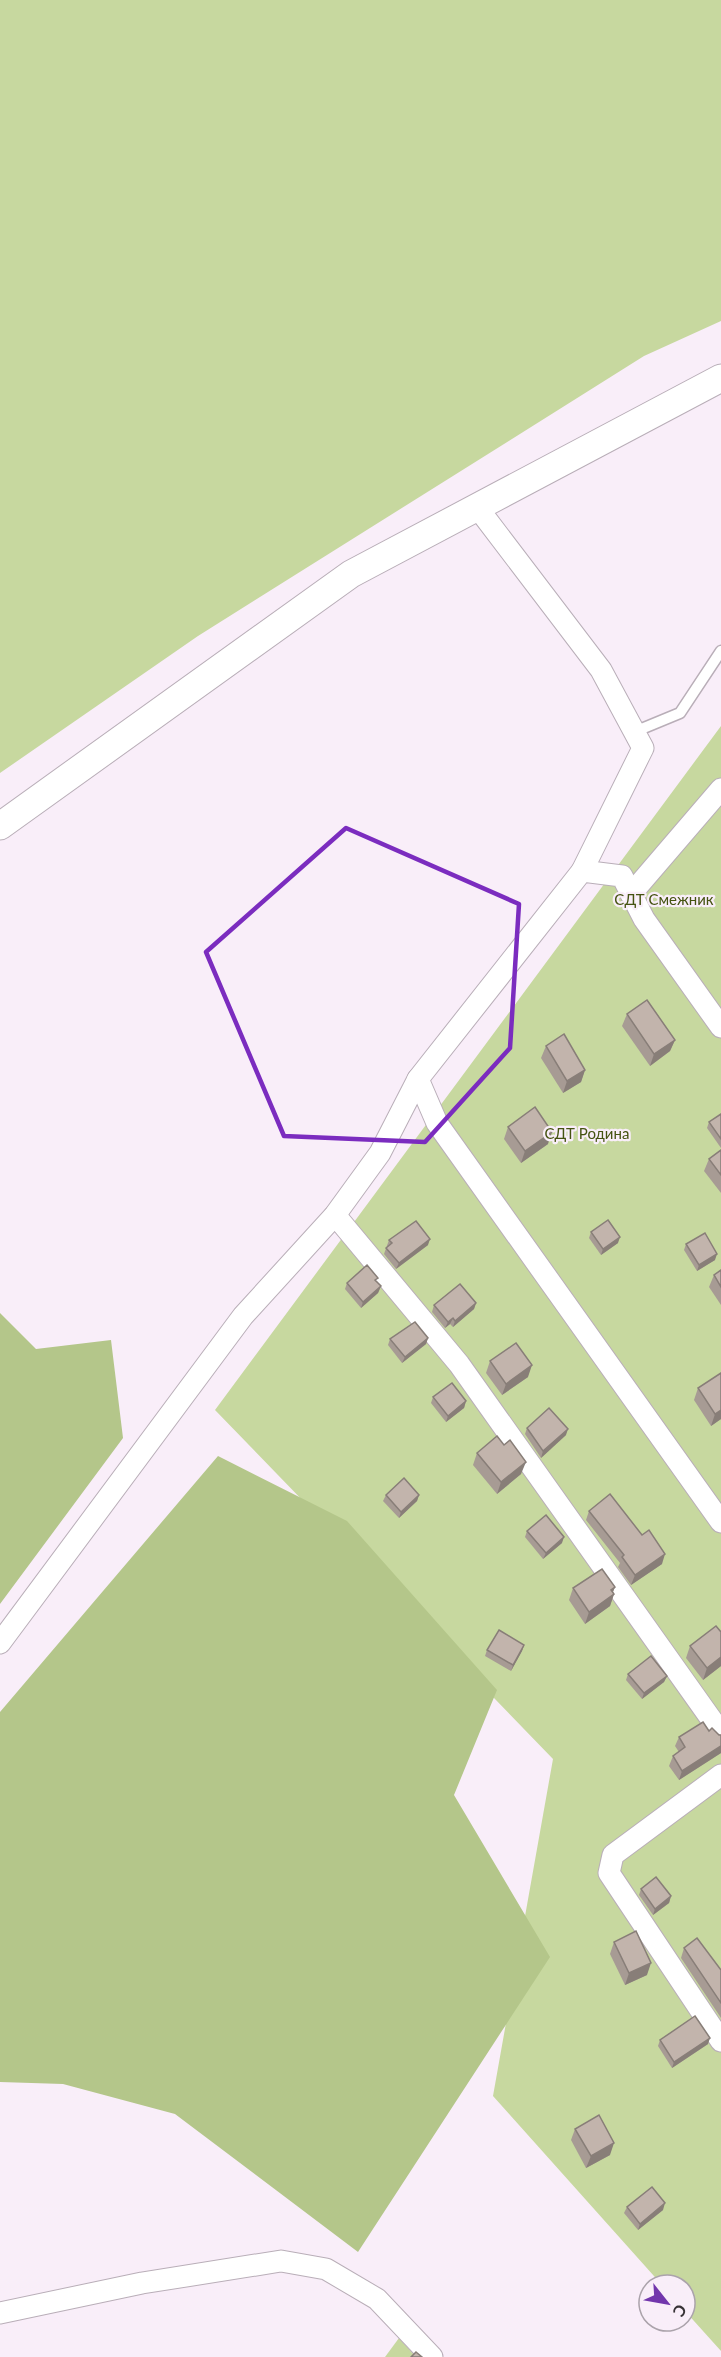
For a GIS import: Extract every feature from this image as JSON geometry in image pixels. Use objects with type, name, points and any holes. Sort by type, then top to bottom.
[{"type":"street","points":[[0,826],[351,574],[721,378]]},
{"type":"street","points":[[0,1643],[243,1316],[335,1215],[380,1153],[418,1079],[582,871],[643,748],[601,670],[477,507]]},
{"type":"street","points":[[632,894],[721,789]]},
{"type":"street","points":[[582,871],[622,876],[644,919],[721,1028]]},
{"type":"street","points":[[418,1079],[438,1123],[721,1522]]},
{"type":"street","points":[[335,1215],[459,1364],[721,1733]]},
{"type":"street","points":[[721,1775],[613,1855],[609,1873],[721,2041]]},
{"type":"street","points":[[0,2313],[142,2283],[281,2260],[326,2269],[377,2299],[432,2357]]},
{"type":"lane","points":[[634,732],[680,713],[721,651]]},
{"type":"highlighted area","points":[[346,828],[519,904],[510,1048],[425,1142],[284,1136],[206,952]]},
{"type":"green space","points":[[0,0],[721,0],[721,321],[644,356],[198,636],[0,773]]},
{"type":"green space","points":[[721,726],[721,2351],[697,2324],[697,2273],[651,2273],[493,2096],[553,1759],[215,1410]]},
{"type":"green space","points":[[0,1313],[36,1349],[111,1340],[123,1438],[0,1604]]},
{"type":"green space","points":[[218,1456],[347,1521],[497,1690],[454,1795],[550,1957],[358,2252],[175,2114],[63,2084],[0,2082],[0,1712]]},
{"type":"green space","points":[[399,2338],[416,2357],[385,2357]]},
{"type":"building","points":[[647,1000],[675,1040],[654,1054],[627,1014]]},
{"type":"building","points":[[564,1034],[585,1070],[567,1081],[546,1046]]},
{"type":"building","points":[[535,1107],[552,1132],[525,1151],[508,1127]]},
{"type":"building","points":[[721,1114],[721,1139],[709,1122]]},
{"type":"building","points":[[721,1150],[721,1175],[709,1159]]},
{"type":"building","points":[[608,1220],[620,1237],[603,1249],[591,1232]]},
{"type":"building","points":[[416,1221],[430,1239],[399,1263],[386,1248],[392,1243],[389,1240]]},
{"type":"building","points":[[705,1233],[717,1254],[699,1265],[686,1244]]},
{"type":"building","points":[[367,1265],[378,1278],[375,1280],[381,1286],[363,1302],[347,1283]]},
{"type":"building","points":[[721,1270],[721,1287],[714,1275]]},
{"type":"building","points":[[460,1284],[476,1303],[455,1321],[453,1318],[448,1322],[434,1305]]},
{"type":"building","points":[[415,1322],[428,1338],[405,1357],[390,1339]]},
{"type":"building","points":[[516,1343],[532,1365],[506,1384],[490,1361]]},
{"type":"building","points":[[721,1373],[721,1410],[715,1414],[698,1388]]},
{"type":"building","points":[[452,1383],[466,1401],[448,1416],[433,1397]]},
{"type":"building","points":[[549,1408],[568,1429],[543,1451],[527,1428]]},
{"type":"building","points":[[497,1436],[504,1445],[510,1440],[526,1462],[501,1482],[477,1453]]},
{"type":"building","points":[[404,1478],[419,1495],[401,1512],[386,1495]]},
{"type":"building","points":[[610,1494],[642,1535],[649,1530],[665,1554],[635,1575],[622,1557],[624,1555],[589,1511]]},
{"type":"building","points":[[546,1515],[564,1537],[546,1553],[527,1531]]},
{"type":"building","points":[[602,1569],[615,1587],[611,1590],[614,1594],[589,1612],[573,1588]]},
{"type":"building","points":[[716,1626],[721,1632],[721,1657],[707,1668],[690,1646]]},
{"type":"building","points":[[499,1630],[524,1645],[513,1665],[487,1650]]},
{"type":"building","points":[[651,1656],[667,1676],[644,1693],[628,1674]]},
{"type":"building","points":[[703,1722],[709,1731],[712,1728],[721,1735],[721,1746],[682,1771],[673,1756],[685,1747],[679,1737]]},
{"type":"building","points":[[656,1877],[671,1896],[655,1909],[641,1889]]},
{"type":"building","points":[[636,1931],[651,1963],[629,1973],[614,1942]]},
{"type":"building","points":[[697,1938],[721,1970],[721,2003],[684,1948]]},
{"type":"building","points":[[695,2016],[710,2038],[674,2062],[660,2040]]},
{"type":"building","points":[[599,2115],[614,2143],[591,2156],[575,2129]]},
{"type":"building","points":[[652,2187],[665,2203],[640,2224],[627,2207]]},
{"type":"building","points":[[416,2352],[422,2357],[411,2357]]},
{"type":"park label","name":"СДТ Смежник","points":[[664,900]]},
{"type":"park label","name":"СДТ Родина","points":[[587,1134]]}]
